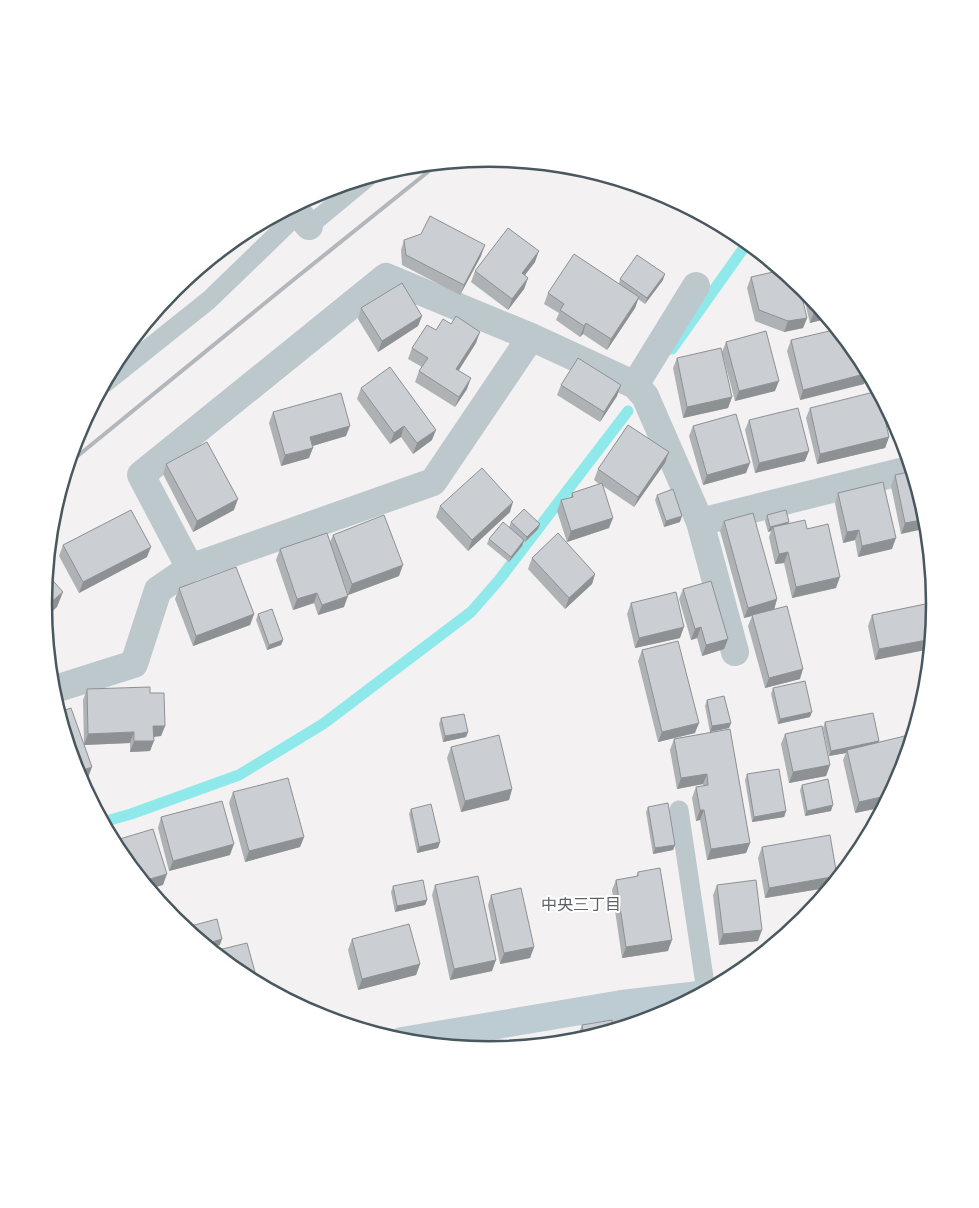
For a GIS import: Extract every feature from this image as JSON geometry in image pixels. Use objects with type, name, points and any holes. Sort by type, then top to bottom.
[{"type":"street","points":[[190,568],[141,475],[386,277],[532,337],[635,385],[645,396],[700,522],[736,652]]},
{"type":"street","points":[[635,385],[696,286]]},
{"type":"street","points":[[61,687],[134,664],[158,590],[190,568],[433,482],[532,337]]},
{"type":"street","points":[[700,522],[905,471]]},
{"type":"street","points":[[434,1037],[624,1015],[666,1004]]},
{"type":"lane","points":[[120,370],[209,300],[300,216],[340,193]]},
{"type":"lane","points":[[679,810],[705,984]]},
{"type":"building","points":[[430,216],[485,245],[464,285],[406,255],[404,240],[421,234]]},
{"type":"building","points":[[508,228],[539,251],[522,273],[528,278],[512,299],[475,271]]},
{"type":"building","points":[[574,254],[639,297],[611,339],[586,323],[584,326],[560,310],[564,304],[548,293]]},
{"type":"building","points":[[637,255],[665,274],[647,298],[620,279]]},
{"type":"building","points":[[774,272],[802,299],[807,318],[788,321],[759,310],[751,277]]},
{"type":"building","points":[[402,283],[422,316],[382,341],[361,308]]},
{"type":"building","points":[[456,316],[480,332],[456,369],[471,378],[459,397],[419,371],[428,358],[412,348],[427,325],[436,330],[443,319],[451,324]]},
{"type":"building","points":[[766,331],[779,381],[739,391],[726,342]]},
{"type":"building","points":[[830,331],[861,375],[803,390],[791,340]]},
{"type":"building","points":[[721,348],[732,397],[687,407],[677,358]]},
{"type":"building","points":[[578,358],[621,385],[604,412],[561,385]]},
{"type":"building","points":[[390,367],[436,430],[417,443],[404,426],[394,433],[361,388]]},
{"type":"building","points":[[341,393],[350,426],[310,437],[313,448],[285,455],[273,412]]},
{"type":"building","points":[[871,393],[885,419],[889,437],[820,454],[810,408]]},
{"type":"building","points":[[798,408],[809,451],[759,463],[749,420]]},
{"type":"building","points":[[736,414],[750,463],[707,475],[693,426]]},
{"type":"building","points":[[628,425],[669,452],[638,497],[598,469]]},
{"type":"building","points":[[207,442],[238,499],[197,521],[166,464]]},
{"type":"building","points":[[482,468],[513,502],[472,540],[440,506]]},
{"type":"building","points":[[906,473],[918,521],[905,523],[895,475]]},
{"type":"building","points":[[883,482],[896,538],[862,546],[859,530],[847,532],[838,493]]},
{"type":"building","points":[[602,483],[613,518],[571,531],[561,500],[573,497],[572,493]]},
{"type":"building","points":[[673,489],[682,516],[666,521],[657,495]]},
{"type":"building","points":[[524,509],[540,524],[527,537],[511,522]]},
{"type":"building","points":[[131,510],[151,547],[83,582],[63,545]]},
{"type":"building","points":[[786,510],[789,522],[770,527],[767,515]]},
{"type":"building","points":[[753,513],[777,599],[748,608],[724,521]]},
{"type":"building","points":[[384,515],[403,565],[352,584],[333,535]]},
{"type":"building","points":[[805,520],[807,529],[828,524],[840,577],[796,587],[788,552],[779,554],[773,527]]},
{"type":"building","points":[[503,522],[524,540],[511,557],[489,539]]},
{"type":"building","points":[[327,533],[348,596],[322,605],[317,593],[297,599],[280,549]]},
{"type":"building","points":[[558,533],[595,574],[569,598],[532,558]]},
{"type":"building","points":[[236,567],[254,614],[196,636],[179,588]]},
{"type":"building","points":[[53,581],[63,592],[52,601]]},
{"type":"building","points":[[711,581],[728,639],[706,645],[701,627],[695,629],[683,589]]},
{"type":"building","points":[[676,592],[684,627],[639,638],[631,603]]},
{"type":"building","points":[[926,604],[925,640],[879,649],[872,615]]},
{"type":"building","points":[[787,606],[803,669],[769,678],[752,615]]},
{"type":"building","points":[[272,609],[283,640],[269,645],[258,614]]},
{"type":"building","points":[[678,641],[699,723],[662,732],[642,650]]},
{"type":"building","points":[[805,681],[812,712],[780,719],[773,688]]},
{"type":"building","points":[[150,687],[150,693],[164,693],[165,726],[153,726],[154,741],[134,741],[134,732],[88,734],[87,689]]},
{"type":"building","points":[[724,696],[731,723],[712,726],[707,700]]},
{"type":"building","points":[[71,708],[92,767],[85,769],[65,710]]},
{"type":"building","points":[[873,713],[879,741],[831,751],[825,722]]},
{"type":"building","points":[[464,714],[468,732],[445,736],[441,718]]},
{"type":"building","points":[[822,726],[830,765],[793,772],[785,734]]},
{"type":"building","points":[[730,729],[750,843],[711,849],[704,810],[700,810],[696,787],[708,785],[707,774],[681,778],[674,739]]},
{"type":"building","points":[[499,735],[512,789],[465,801],[451,747]]},
{"type":"building","points":[[906,736],[881,797],[859,802],[847,750]]},
{"type":"building","points":[[779,769],[786,811],[754,817],[747,774]]},
{"type":"building","points":[[288,778],[304,837],[249,851],[233,792]]},
{"type":"building","points":[[828,779],[833,805],[807,811],[802,785]]},
{"type":"building","points":[[222,801],[234,844],[173,861],[161,817]]},
{"type":"building","points":[[668,803],[675,845],[655,848],[648,807]]},
{"type":"building","points":[[431,804],[440,842],[419,847],[411,809]]},
{"type":"building","points":[[153,829],[167,874],[150,879],[121,839]]},
{"type":"building","points":[[830,835],[836,870],[830,877],[769,888],[762,847]]},
{"type":"building","points":[[660,868],[672,940],[626,947],[616,880],[638,876],[638,872]]},
{"type":"building","points":[[478,876],[496,960],[454,969],[435,885]]},
{"type":"building","points":[[423,880],[427,900],[397,906],[393,886]]},
{"type":"building","points":[[756,880],[762,930],[723,934],[717,885]]},
{"type":"building","points":[[521,888],[534,947],[504,953],[491,895]]},
{"type":"building","points":[[217,919],[222,939],[212,942],[193,925]]},
{"type":"building","points":[[409,924],[420,964],[362,979],[352,939]]},
{"type":"building","points":[[247,943],[255,972],[247,967],[221,949]]},
{"type":"building","points":[[612,1020],[612,1023],[583,1031],[582,1025]]},
{"type":"waterway","points":[[672,349],[743,249]]},
{"type":"waterway","points":[[110,820],[239,775],[323,724],[471,612],[499,580],[628,411]]},
{"type":"railway","points":[[80,454],[428,172]]},
{"type":"district","name":"中央三丁目","points":[[581,904]]}]
